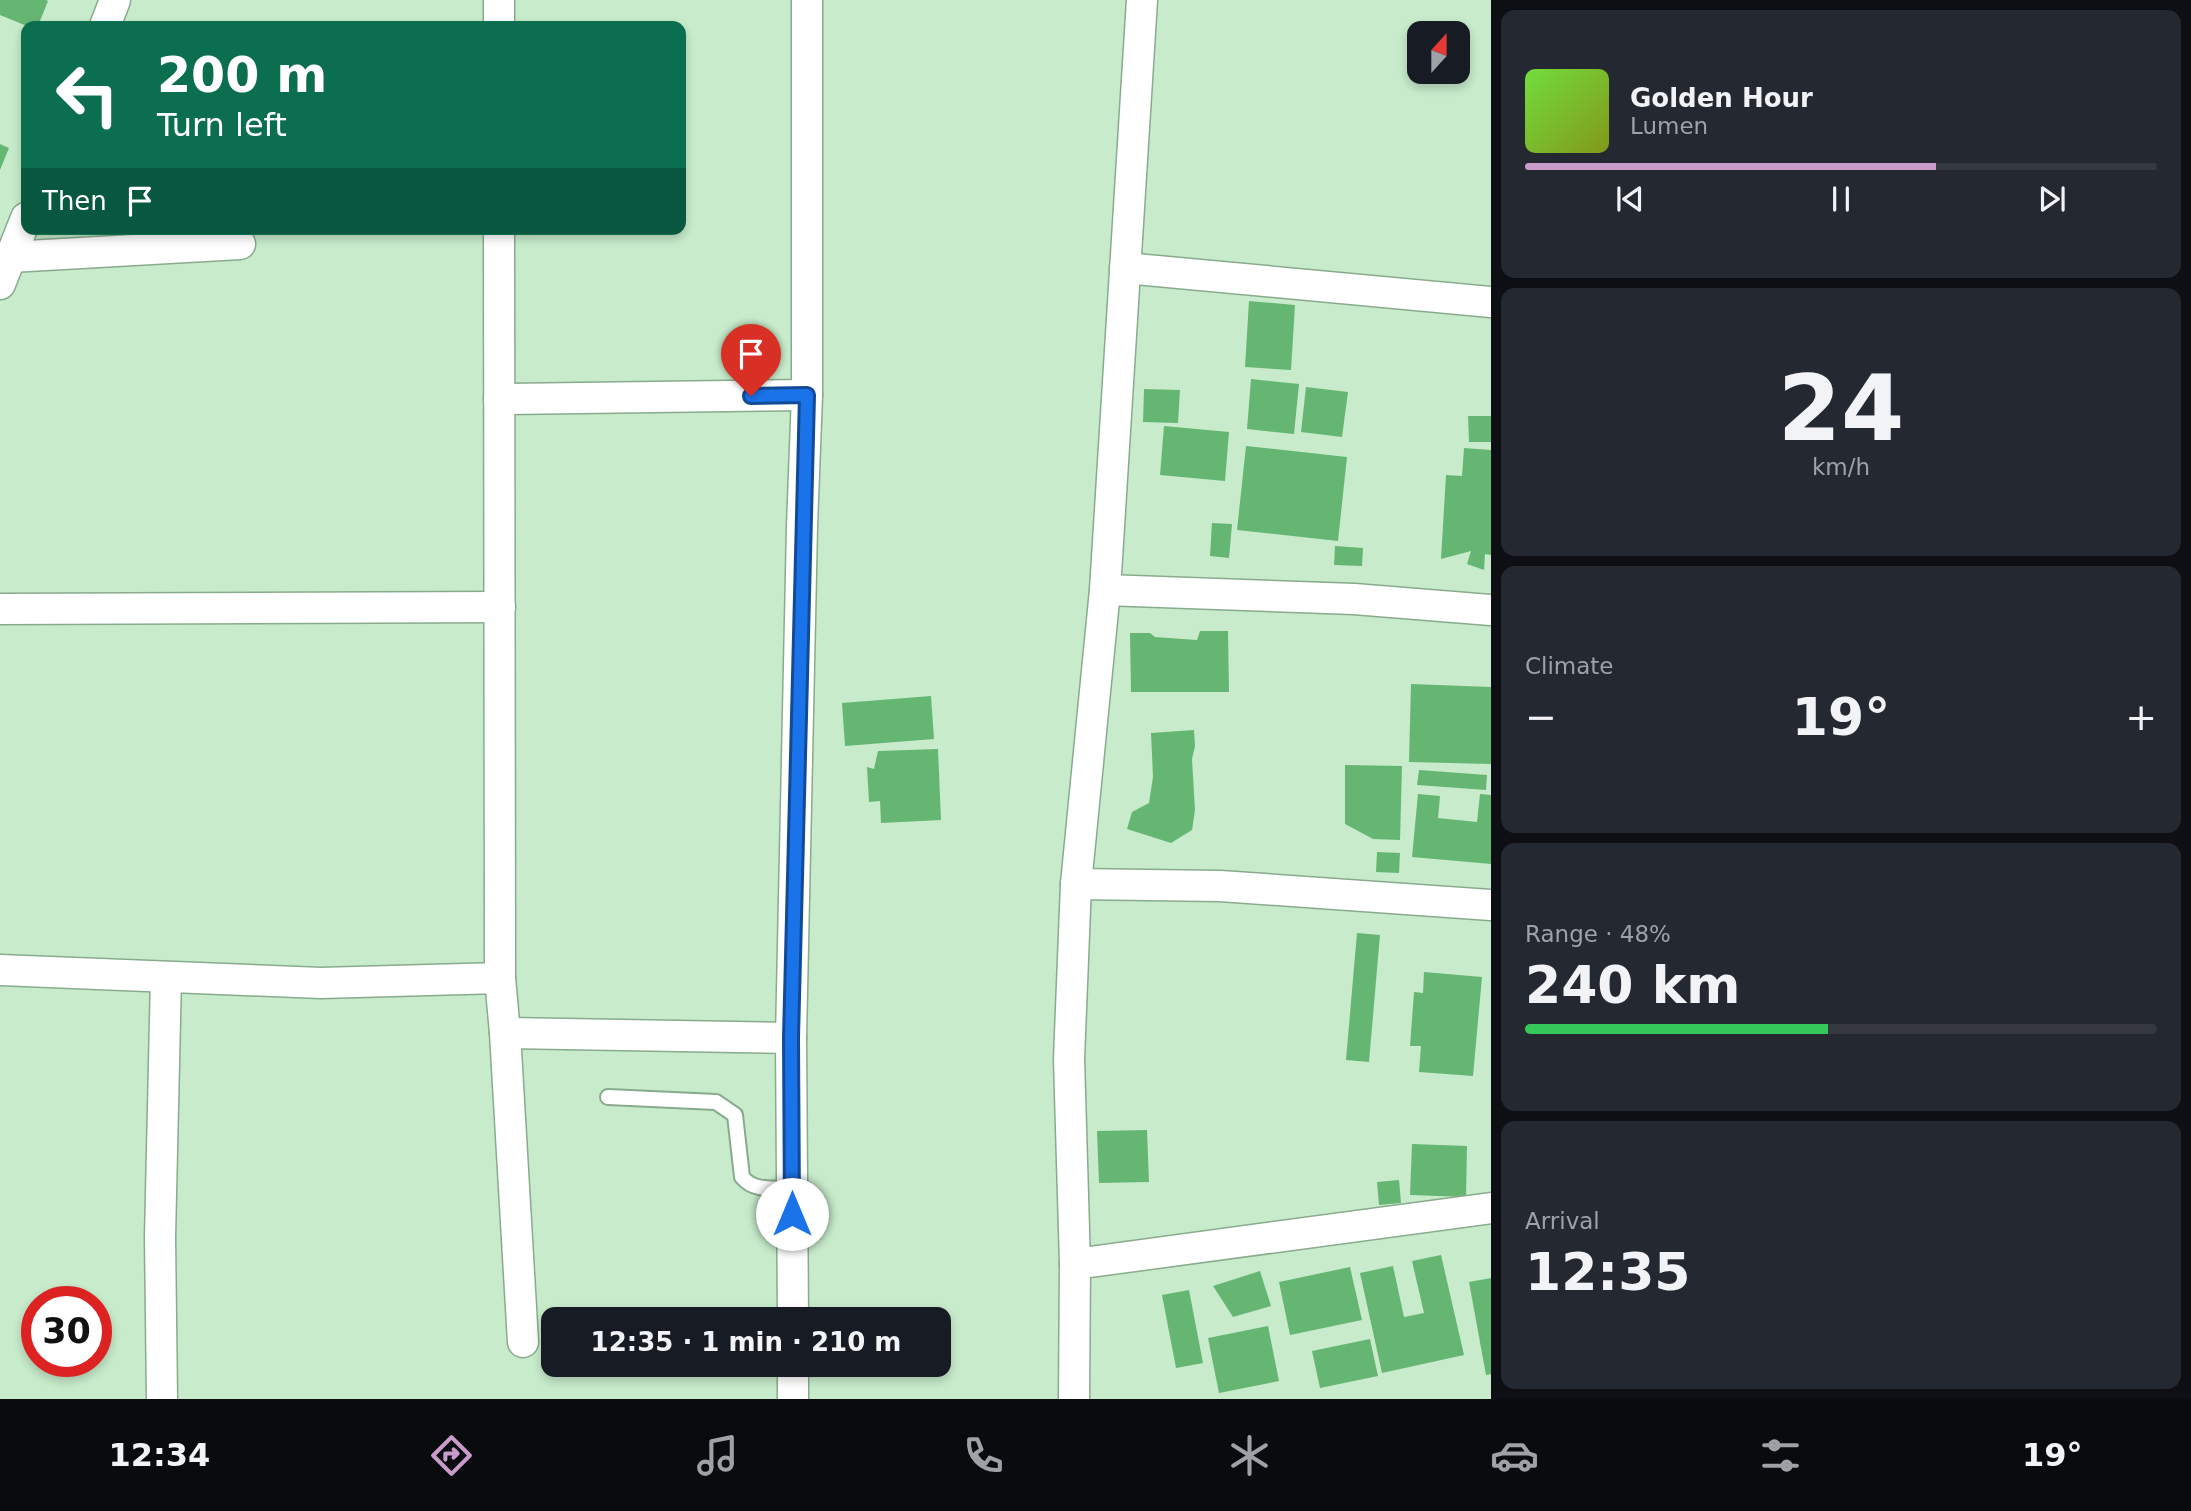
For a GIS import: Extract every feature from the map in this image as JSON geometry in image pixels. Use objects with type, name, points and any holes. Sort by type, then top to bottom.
[{"type":"street","points":[[106,21],[115,0]]},
{"type":"street","points":[[499,0],[499,21]]},
{"type":"street","points":[[793,1307],[791,1038],[807,395],[807,0]]},
{"type":"street","points":[[1074,1399],[1075,1264],[1069,1059],[1076,884],[1105,590],[1142,0]]},
{"type":"street","points":[[21,230],[5,270],[240,244]]},
{"type":"street","points":[[499,235],[500,978],[523,1342]]},
{"type":"street","points":[[1125,268],[1491,302]]},
{"type":"street","points":[[499,399],[807,395]]},
{"type":"street","points":[[1105,590],[1354,600],[1491,610]]},
{"type":"street","points":[[0,609],[500,607]]},
{"type":"street","points":[[1076,884],[1220,886],[1491,905]]},
{"type":"street","points":[[0,970],[321,983],[500,978]]},
{"type":"street","points":[[162,1399],[160,1237],[166,977]]},
{"type":"street","points":[[505,1034],[791,1038]]},
{"type":"street","points":[[1075,1264],[1491,1208]]},
{"type":"street","points":[[793,1377],[793,1399]]},
{"type":"lane","points":[[608,1097],[716,1102],[736,1115],[744,1181],[759,1188],[792,1188]]},
{"type":"building","points":[[0,0],[48,1],[40,21],[21,21],[21,24],[0,15]]},
{"type":"building","points":[[0,144],[9,148],[0,170]]},
{"type":"building","points":[[1249,301],[1295,305],[1291,370],[1245,367]]},
{"type":"building","points":[[1251,379],[1299,384],[1294,434],[1247,429]]},
{"type":"building","points":[[1306,387],[1348,392],[1342,437],[1301,432]]},
{"type":"building","points":[[1144,389],[1180,390],[1178,423],[1143,422]]},
{"type":"building","points":[[1468,416],[1491,416],[1491,442],[1469,442]]},
{"type":"building","points":[[1164,426],[1229,432],[1225,481],[1160,475]]},
{"type":"building","points":[[1246,446],[1347,457],[1338,541],[1237,530]]},
{"type":"building","points":[[1464,448],[1491,450],[1491,555],[1485,554],[1484,570],[1467,564],[1471,551],[1441,559],[1446,475],[1462,476]]},
{"type":"building","points":[[1212,523],[1232,524],[1229,558],[1210,556]]},
{"type":"building","points":[[1335,546],[1363,548],[1362,566],[1334,565]]},
{"type":"building","points":[[1200,631],[1228,631],[1229,692],[1131,692],[1130,633],[1197,640]]},
{"type":"building","points":[[1411,684],[1491,687],[1491,764],[1409,762]]},
{"type":"building","points":[[931,696],[934,739],[845,746],[842,703]]},
{"type":"building","points":[[1194,730],[1192,759],[1195,810],[1192,830],[1171,843],[1127,829],[1132,812],[1149,803],[1153,777],[1151,733]]},
{"type":"building","points":[[938,749],[941,820],[881,823],[880,801],[869,802],[867,767],[874,769],[878,751]]},
{"type":"building","points":[[1345,765],[1402,766],[1400,840],[1373,839],[1345,824]]},
{"type":"building","points":[[1419,770],[1487,775],[1486,790],[1417,785]]},
{"type":"building","points":[[1418,794],[1440,796],[1438,818],[1477,822],[1480,794],[1491,795],[1491,864],[1412,857]]},
{"type":"building","points":[[1377,852],[1400,853],[1399,873],[1376,872]]},
{"type":"building","points":[[1357,933],[1380,935],[1369,1062],[1346,1060]]},
{"type":"building","points":[[1424,972],[1482,977],[1473,1076],[1419,1072],[1421,1046],[1410,1046],[1414,992],[1423,993]]},
{"type":"building","points":[[1147,1130],[1149,1182],[1099,1183],[1097,1131]]},
{"type":"building","points":[[1412,1144],[1467,1146],[1466,1197],[1410,1195]]},
{"type":"building","points":[[1399,1180],[1401,1203],[1379,1205],[1377,1182]]},
{"type":"building","points":[[1441,1255],[1464,1355],[1382,1373],[1360,1273],[1393,1266],[1404,1317],[1424,1313],[1412,1261]]},
{"type":"building","points":[[1350,1267],[1362,1320],[1290,1335],[1279,1282]]},
{"type":"building","points":[[1260,1271],[1271,1306],[1233,1317],[1213,1286]]},
{"type":"building","points":[[1491,1278],[1491,1374],[1486,1375],[1469,1282]]},
{"type":"building","points":[[1189,1290],[1203,1363],[1176,1368],[1162,1295]]},
{"type":"building","points":[[1268,1326],[1279,1381],[1219,1393],[1208,1338]]},
{"type":"building","points":[[1370,1339],[1378,1376],[1320,1388],[1312,1351]]},
{"type":"route","points":[[751,396],[807,395],[791,1038],[792,1214]]}]
